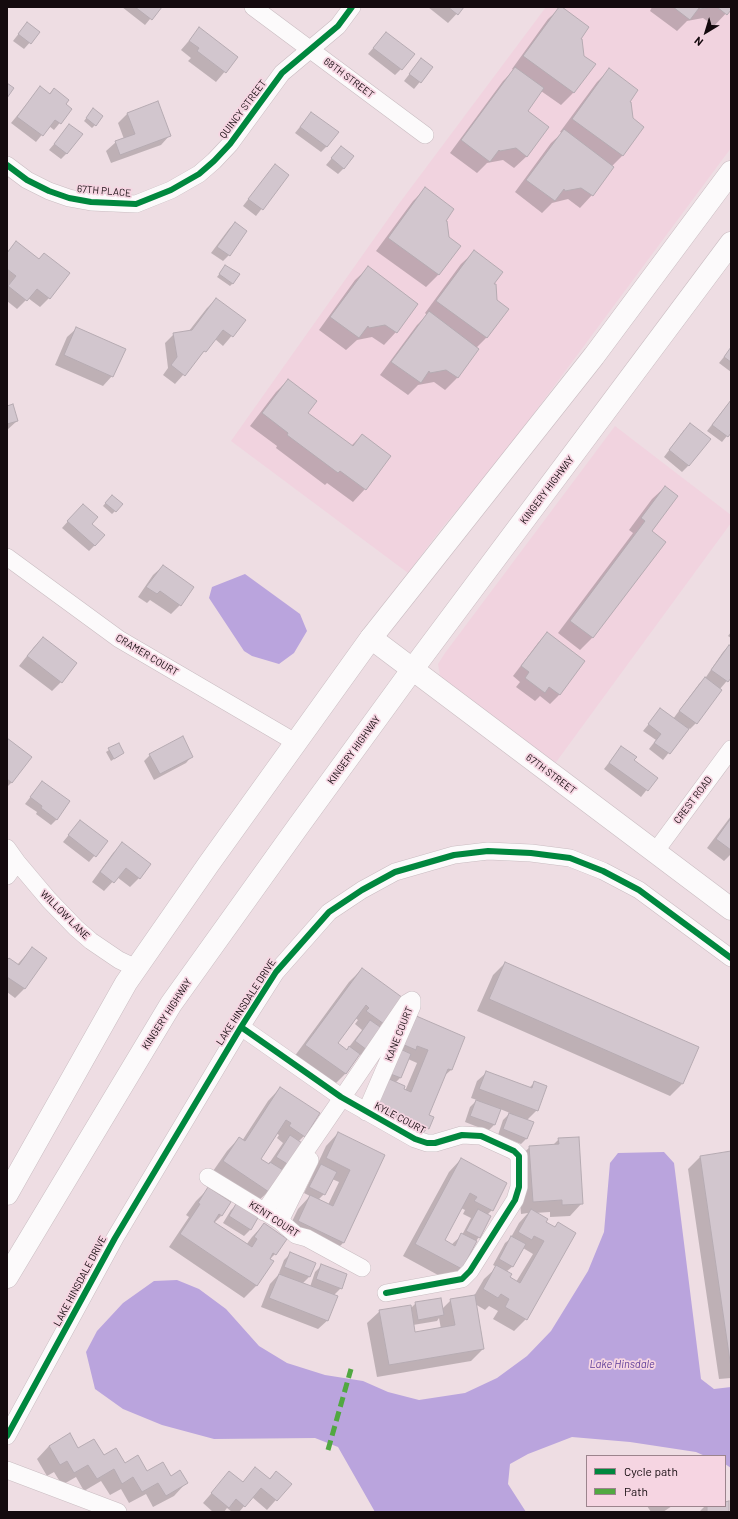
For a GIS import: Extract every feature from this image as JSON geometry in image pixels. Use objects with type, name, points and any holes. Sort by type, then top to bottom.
[{"type":"main road","points":[[7,1194],[136,968],[295,742],[371,638],[594,356],[731,172]]},
{"type":"main road","name":"KINGERY HIGHWAY","points":[[7,1277],[171,1004],[412,670],[731,243]]},
{"type":"main road","name":"67TH STREET","points":[[371,638],[731,909]]},
{"type":"street","name":"68TH STREET","points":[[253,7],[425,135]]},
{"type":"street","name":"QUINCY STREET","points":[[136,204],[184,183],[214,161],[230,144],[282,73],[338,26],[352,7]]},
{"type":"street","name":"67TH PLACE","points":[[7,165],[27,180],[49,191],[70,198],[91,202],[136,204]]},
{"type":"street","name":"CRAMER COURT","points":[[7,557],[119,639],[295,742]]},
{"type":"street","name":"CREST ROAD","points":[[655,852],[731,749]]},
{"type":"street","name":"WILLOW LANE","points":[[7,848],[49,900],[76,928],[119,960],[136,968]]},
{"type":"street","name":"LAKE HINSDALE DRIVE","points":[[7,1436],[115,1238],[241,1027],[276,972],[329,912],[362,890],[395,872],[454,856],[488,851],[531,853],[570,858],[602,871],[640,890],[731,958]]},
{"type":"street","points":[[7,876],[17,862]]},
{"type":"street","name":"KANE COURT","points":[[264,1212],[407,1002],[412,1000],[412,1006],[366,1112]]},
{"type":"street","name":"KYLE COURT","points":[[241,1027],[341,1097],[415,1139],[427,1143],[435,1143],[462,1135],[481,1136],[514,1151],[519,1156],[519,1187],[515,1200],[470,1271],[462,1279],[386,1293]]},
{"type":"street","name":"KANE COURT","points":[[280,1221],[341,1097]]},
{"type":"street","name":"KENT COURT","points":[[208,1177],[280,1221],[296,1235],[307,1238],[362,1268]]},
{"type":"street","points":[[7,1470],[91,1507],[118,1512]]},
{"type":"shaded area","points":[[546,7],[731,7],[731,148],[500,459],[441,529],[408,573],[231,441],[398,205]]},
{"type":"shaded area","points":[[615,426],[731,515],[731,523],[554,765],[440,676],[438,664]]},
{"type":"water","points":[[245,574],[300,614],[307,631],[294,653],[279,664],[252,656],[244,651],[209,598],[212,587]]},
{"type":"water","name":"Lake Hinsdale","points":[[664,1152],[674,1163],[701,1379],[714,1389],[731,1387],[731,1468],[726,1465],[726,1455],[703,1455],[696,1452],[630,1442],[572,1437],[528,1454],[510,1464],[508,1484],[526,1512],[375,1512],[338,1447],[315,1438],[214,1439],[162,1425],[123,1409],[95,1389],[86,1352],[97,1331],[123,1303],[154,1281],[177,1280],[199,1289],[226,1309],[259,1346],[287,1363],[325,1375],[363,1381],[388,1392],[419,1400],[465,1393],[497,1378],[527,1356],[551,1331],[588,1271],[604,1232],[610,1163],[618,1153]]},
{"type":"building","points":[[135,7],[162,7],[152,20]]},
{"type":"building","points":[[448,7],[464,7],[458,15]]},
{"type":"building","points":[[559,7],[562,7],[589,27],[581,39],[584,56],[596,64],[574,93],[523,56]]},
{"type":"building","points":[[673,7],[712,7],[699,8],[690,20]]},
{"type":"building","points":[[717,7],[731,7],[731,10],[727,15]]},
{"type":"building","points":[[27,22],[40,32],[31,44],[18,34]]},
{"type":"building","points":[[199,27],[238,57],[226,73],[197,51],[199,48],[189,41]]},
{"type":"building","points":[[386,32],[415,54],[402,70],[373,48]]},
{"type":"building","points":[[421,58],[433,67],[421,83],[409,74]]},
{"type":"building","points":[[515,67],[544,88],[528,111],[549,127],[527,157],[516,148],[499,150],[490,162],[461,140]]},
{"type":"building","points":[[609,68],[638,90],[630,102],[633,118],[644,127],[623,156],[572,119]]},
{"type":"building","points":[[7,83],[14,88],[7,98]]},
{"type":"building","points":[[40,86],[50,94],[54,88],[69,100],[66,104],[72,109],[61,124],[55,120],[43,136],[17,117]]},
{"type":"building","points":[[158,101],[171,136],[120,155],[115,141],[135,134],[127,113]]},
{"type":"building","points":[[93,108],[103,116],[96,126],[86,118]]},
{"type":"building","points":[[311,112],[339,132],[327,147],[300,127]]},
{"type":"building","points":[[69,124],[83,134],[67,154],[54,144]]},
{"type":"building","points":[[564,129],[614,167],[593,196],[581,188],[565,191],[564,189],[555,201],[526,180]]},
{"type":"building","points":[[341,146],[354,156],[344,169],[331,158]]},
{"type":"building","points":[[275,164],[289,175],[263,210],[248,199]]},
{"type":"building","points":[[425,187],[454,209],[446,221],[449,237],[461,246],[439,275],[388,238]]},
{"type":"building","points":[[235,222],[247,231],[230,256],[217,247]]},
{"type":"building","points":[[16,241],[39,259],[44,253],[70,273],[50,299],[37,289],[27,301],[8,286],[16,276],[7,269],[7,253]]},
{"type":"building","points":[[474,250],[503,272],[494,284],[496,284],[497,300],[509,309],[487,338],[436,301]]},
{"type":"building","points":[[225,265],[240,274],[233,284],[219,274]]},
{"type":"building","points":[[368,266],[418,304],[397,333],[385,325],[369,328],[368,326],[359,338],[330,317]]},
{"type":"building","points":[[216,298],[246,320],[233,337],[223,330],[206,352],[204,351],[185,376],[171,365],[177,357],[173,333],[192,330]]},
{"type":"building","points":[[429,311],[479,349],[458,378],[446,370],[430,373],[429,371],[421,383],[391,362]]},
{"type":"building","points":[[76,327],[126,349],[113,377],[64,355]]},
{"type":"building","points":[[731,347],[731,362],[724,357]]},
{"type":"building","points":[[288,379],[317,401],[308,413],[353,446],[362,434],[391,456],[366,490],[340,471],[338,473],[287,435],[288,433],[262,413]]},
{"type":"building","points":[[731,400],[731,433],[728,437],[712,425]]},
{"type":"building","points":[[13,404],[18,421],[7,424],[7,406]]},
{"type":"building","points":[[690,423],[711,439],[689,466],[669,450]]},
{"type":"building","points":[[665,486],[678,496],[652,531],[666,542],[593,638],[570,621],[645,521],[641,518]]},
{"type":"building","points":[[112,495],[123,504],[116,512],[105,503]]},
{"type":"building","points":[[83,504],[98,517],[92,524],[105,535],[95,546],[67,521]]},
{"type":"building","points":[[163,565],[194,587],[181,606],[160,591],[157,594],[146,587]]},
{"type":"building","points":[[547,632],[585,661],[560,695],[549,687],[545,693],[525,678],[529,672],[521,666]]},
{"type":"building","points":[[43,637],[77,663],[62,683],[27,656]]},
{"type":"building","points":[[729,645],[731,646],[731,678],[728,682],[711,670]]},
{"type":"building","points":[[705,677],[722,690],[697,724],[679,711]]},
{"type":"building","points":[[660,708],[689,729],[670,754],[654,743],[661,734],[648,724]]},
{"type":"building","points":[[183,736],[193,757],[160,774],[149,754]]},
{"type":"building","points":[[7,738],[32,757],[12,783],[7,779]]},
{"type":"building","points":[[119,743],[124,753],[114,759],[108,748]]},
{"type":"building","points":[[621,746],[637,757],[634,760],[658,778],[648,791],[609,763]]},
{"type":"building","points":[[42,781],[70,801],[57,820],[41,808],[42,806],[30,797]]},
{"type":"building","points":[[731,818],[731,850],[716,839]]},
{"type":"building","points":[[80,820],[108,841],[96,857],[68,835]]},
{"type":"building","points":[[122,842],[151,864],[140,879],[126,868],[114,883],[100,872]]},
{"type":"building","points":[[32,947],[47,958],[25,989],[7,977],[7,960],[9,958],[19,965]]},
{"type":"building","points":[[505,962],[699,1047],[683,1084],[489,999]]},
{"type":"building","points":[[362,968],[403,998],[384,1024],[366,1011],[369,1008],[366,1005],[338,1043],[347,1050],[349,1046],[360,1054],[346,1074],[305,1045]]},
{"type":"building","points":[[414,1015],[465,1037],[452,1070],[448,1069],[429,1115],[434,1117],[429,1129],[376,1106],[387,1078],[405,1086],[404,1089],[411,1092],[428,1050],[417,1046],[416,1050],[402,1044]]},
{"type":"building","points":[[370,1020],[383,1029],[367,1050],[355,1041]]},
{"type":"building","points":[[398,1048],[411,1054],[401,1078],[388,1073]]},
{"type":"building","points":[[486,1071],[532,1088],[534,1081],[547,1086],[538,1111],[479,1089]]},
{"type":"building","points":[[280,1087],[320,1113],[305,1137],[289,1126],[291,1123],[286,1120],[261,1159],[269,1164],[270,1162],[283,1170],[269,1192],[223,1161],[239,1137],[245,1141]]},
{"type":"building","points":[[476,1100],[501,1109],[495,1125],[470,1116]]},
{"type":"building","points":[[509,1113],[534,1122],[527,1139],[503,1129]]},
{"type":"building","points":[[338,1132],[385,1155],[344,1243],[298,1221],[310,1195],[333,1206],[350,1170],[326,1158]]},
{"type":"building","points":[[290,1135],[302,1143],[289,1165],[276,1157]]},
{"type":"building","points":[[579,1137],[583,1204],[562,1205],[562,1200],[533,1202],[529,1146],[559,1144],[558,1138]]},
{"type":"building","points":[[731,1151],[731,1368],[700,1156]]},
{"type":"building","points":[[461,1158],[507,1183],[493,1211],[474,1201],[477,1197],[470,1193],[445,1240],[455,1246],[461,1233],[477,1241],[462,1269],[415,1244]]},
{"type":"building","points":[[321,1164],[337,1172],[325,1195],[309,1187]]},
{"type":"building","points":[[208,1187],[231,1202],[222,1216],[219,1214],[214,1222],[252,1247],[257,1239],[254,1237],[264,1223],[287,1239],[276,1255],[273,1253],[270,1259],[274,1261],[257,1286],[180,1234],[200,1204],[198,1203]]},
{"type":"building","points":[[237,1202],[259,1216],[251,1230],[229,1216]]},
{"type":"building","points":[[478,1209],[491,1216],[480,1238],[466,1231]]},
{"type":"building","points":[[531,1209],[548,1219],[546,1222],[555,1227],[558,1222],[576,1233],[527,1320],[505,1307],[509,1299],[501,1294],[498,1298],[483,1289],[496,1265],[512,1274],[510,1277],[520,1283],[544,1241],[534,1236],[532,1240],[518,1232]]},
{"type":"building","points":[[511,1236],[526,1244],[513,1267],[499,1259]]},
{"type":"building","points":[[290,1252],[316,1263],[310,1277],[284,1267]]},
{"type":"building","points":[[321,1264],[347,1274],[342,1289],[316,1279]]},
{"type":"building","points":[[279,1274],[338,1296],[328,1321],[269,1298]]},
{"type":"building","points":[[475,1295],[484,1349],[389,1365],[379,1310],[411,1305],[415,1332],[455,1325],[450,1299]]},
{"type":"building","points":[[441,1298],[444,1315],[418,1320],[415,1302]]},
{"type":"building","points":[[70,1433],[78,1448],[94,1439],[104,1455],[116,1448],[125,1463],[138,1455],[147,1471],[163,1462],[171,1476],[180,1470],[188,1483],[166,1496],[158,1483],[142,1492],[133,1477],[122,1484],[114,1469],[97,1479],[88,1465],[74,1473],[67,1461],[60,1465],[49,1446]]},
{"type":"building","points":[[255,1467],[270,1479],[276,1471],[292,1484],[277,1501],[261,1488],[245,1507],[236,1499],[229,1508],[211,1493],[229,1471],[243,1482]]},
{"type":"building","points":[[729,1501],[729,1512],[707,1512],[707,1507],[726,1507],[726,1502]]},
{"type":"marked path","points":[[328,1450],[351,1369]]},
{"type":"cycle path","points":[[7,165],[27,180],[49,191],[69,198],[91,202],[136,204],[171,190],[199,174],[214,161],[230,144],[282,73],[338,26],[352,7]]},
{"type":"cycle path","points":[[7,1436],[115,1238],[241,1027],[276,972],[329,912],[362,890],[395,872],[454,855],[488,851],[531,853],[570,858],[603,871],[639,890],[731,958]]},
{"type":"cycle path","points":[[241,1027],[341,1097],[415,1139],[427,1143],[435,1143],[462,1135],[481,1136],[514,1151],[519,1156],[519,1187],[515,1200],[470,1271],[462,1279],[386,1293]]}]
